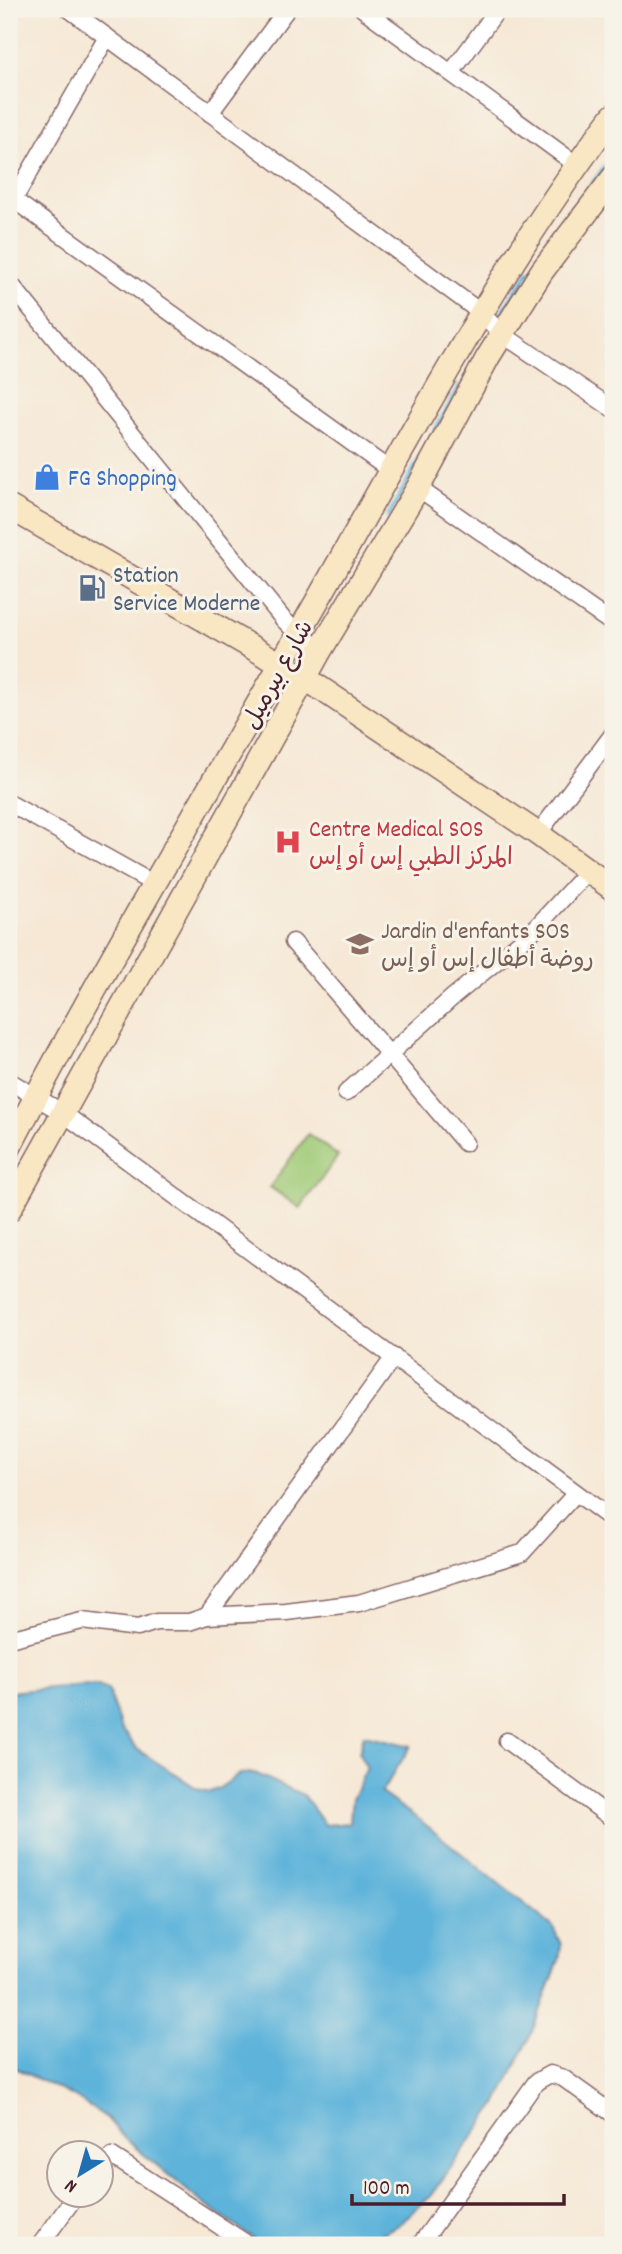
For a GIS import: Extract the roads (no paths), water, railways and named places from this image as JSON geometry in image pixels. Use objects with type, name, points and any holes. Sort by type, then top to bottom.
[{"type":"street","points":[[69,9],[480,312],[502,334],[613,409]]},
{"type":"street","points":[[210,113],[287,9]]},
{"type":"street","points":[[363,9],[577,165]]},
{"type":"street","points":[[451,73],[498,9]]},
{"type":"street","points":[[107,37],[11,205],[391,471]]},
{"type":"street","name":"شارع بيرميل","points":[[9,1210],[50,1105],[154,884],[480,312],[577,165],[613,116]]},
{"type":"street","name":"شارع بيرميل","points":[[9,1148],[50,1105],[418,488],[502,334],[542,271],[612,182]]},
{"type":"street","points":[[9,282],[298,634],[321,649]]},
{"type":"street","points":[[418,488],[613,624]]},
{"type":"street","points":[[9,507],[305,678],[538,834],[613,889]]},
{"type":"street","points":[[538,834],[613,734]]},
{"type":"street","points":[[9,803],[154,884]]},
{"type":"street","points":[[346,1093],[530,934],[587,872]]},
{"type":"street","points":[[293,942],[465,1143]]},
{"type":"street","points":[[9,1082],[50,1105],[613,1520]]},
{"type":"street","points":[[207,1616],[394,1357]]},
{"type":"street","points":[[9,1640],[82,1621],[138,1628],[156,1622],[189,1622],[207,1616],[286,1612],[359,1603],[419,1582],[510,1559],[531,1545],[576,1493]]},
{"type":"street","points":[[507,1741],[613,1819]]},
{"type":"street","points":[[421,2245],[536,2082],[550,2074],[563,2078],[613,2114]]},
{"type":"street","points":[[116,2159],[249,2245]]},
{"type":"street","points":[[40,2245],[67,2208]]},
{"type":"water","points":[[99,1686],[108,1690],[121,1729],[138,1750],[198,1789],[210,1792],[240,1774],[255,1773],[303,1795],[325,1825],[350,1823],[352,1799],[367,1768],[359,1753],[364,1735],[411,1746],[381,1793],[421,1821],[553,1927],[561,1945],[559,1960],[530,2037],[498,2102],[431,2195],[397,2226],[357,2245],[259,2243],[200,2201],[124,2138],[107,2118],[73,2096],[9,2065],[9,1692]]},
{"type":"waterway","points":[[562,226],[613,156]]},
{"type":"waterway","points":[[495,324],[530,270]]},
{"type":"waterway","points":[[388,517],[460,386]]},
{"type":"place","name":"FG Shopping","points":[[47,477]]},
{"type":"place","name":"Station Service Moderne","points":[[92,588]]},
{"type":"place","name":"Centre Medical SOS المركز الطبي إس أو إس","points":[[288,842]]},
{"type":"place","name":"Jardin d'enfants SOS روضة أطفال إس أو إس","points":[[360,944]]}]
